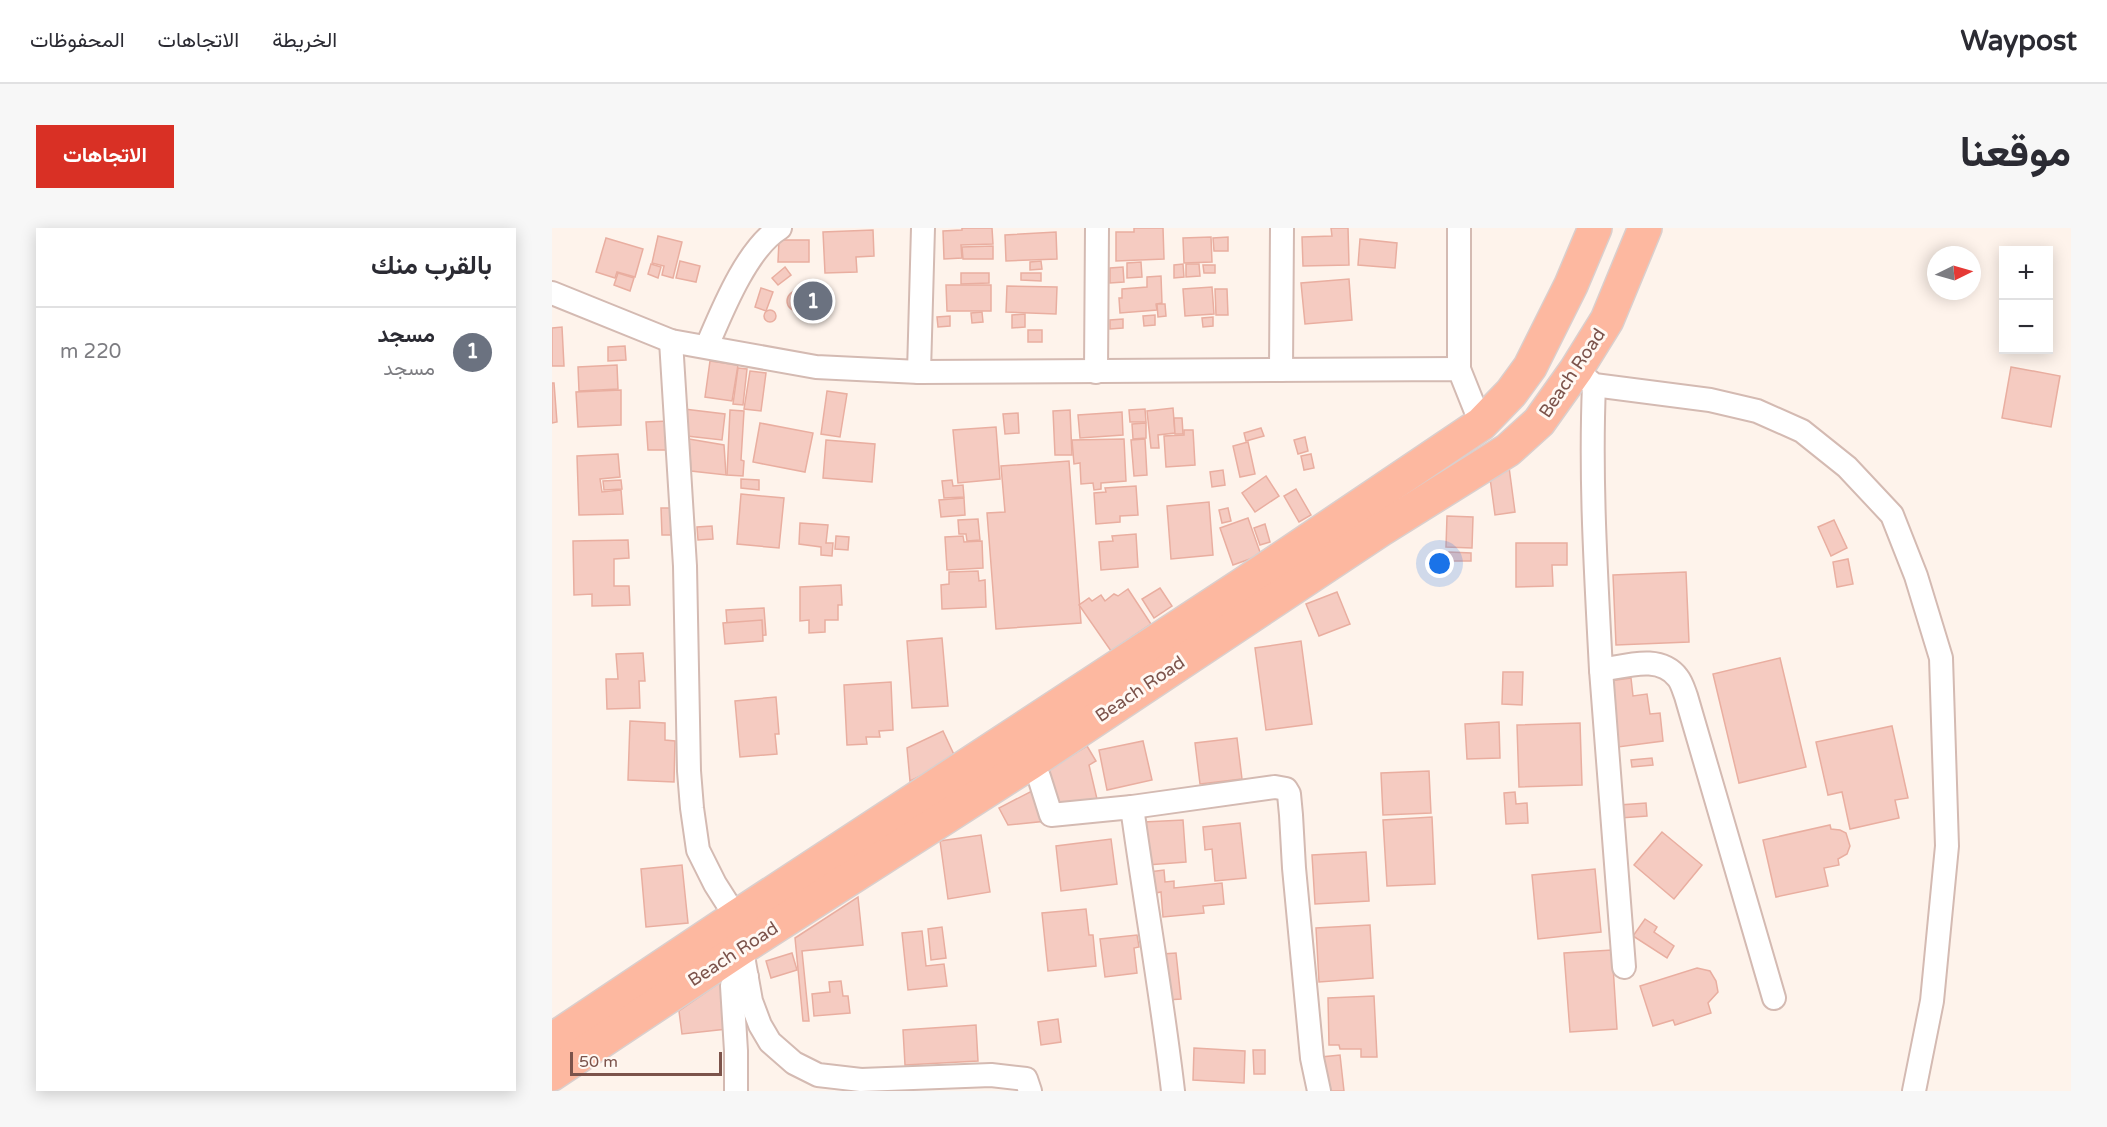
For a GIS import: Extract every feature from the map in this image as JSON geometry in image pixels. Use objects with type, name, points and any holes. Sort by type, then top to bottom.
[{"type":"highway","name":"Beach Road","points":[[552,1040],[1245,583],[1481,424],[1511,393],[1530,367],[1571,285],[1595,228]]},
{"type":"highway","name":"Beach Road","points":[[552,1074],[744,963],[1030,763],[1380,530],[1508,450],[1585,377],[1645,228]]},
{"type":"street","points":[[706,346],[749,261],[769,235],[780,228]]},
{"type":"street","points":[[919,372],[923,228]]},
{"type":"street","points":[[1096,372],[1097,228]]},
{"type":"street","points":[[1281,370],[1282,228]]},
{"type":"street","points":[[1459,228],[1459,369],[1481,424]]},
{"type":"street","points":[[552,293],[671,341],[816,367],[919,372],[1459,369]]},
{"type":"street","points":[[671,341],[685,566],[689,771],[692,808],[698,850],[715,884],[736,917],[751,1001],[770,1042],[794,1064],[818,1075],[861,1080],[1015,1076],[1026,1079],[1030,1091]]},
{"type":"street","points":[[1624,967],[1601,670],[1593,537],[1592,449],[1585,377],[1710,400],[1766,415],[1802,431],[1847,467],[1892,515],[1916,576],[1941,658],[1947,846],[1932,1001],[1914,1091]]},
{"type":"street","points":[[1601,670],[1655,663],[1666,668],[1679,679],[1686,696],[1774,998]]},
{"type":"street","points":[[1030,763],[1039,777],[1051,815],[1132,807],[1275,787],[1286,789],[1289,794],[1312,1058],[1319,1091]]},
{"type":"street","points":[[1132,807],[1173,1091]]},
{"type":"street","points":[[736,1091],[732,986],[744,963]]},
{"type":"building","points":[[962,228],[992,228],[993,244],[961,245],[962,258],[944,259],[943,231],[962,230]]},
{"type":"building","points":[[1134,228],[1163,228],[1164,259],[1116,261],[1116,232],[1134,232]]},
{"type":"building","points":[[1331,228],[1348,228],[1349,265],[1303,266],[1302,237],[1332,236]]},
{"type":"building","points":[[873,230],[874,256],[856,257],[857,272],[825,273],[823,232]]},
{"type":"building","points":[[1056,232],[1057,259],[1006,261],[1005,235]]},
{"type":"building","points":[[658,236],[682,242],[673,278],[662,275],[664,266],[652,263]]},
{"type":"building","points":[[1211,237],[1212,262],[1184,263],[1183,238]]},
{"type":"building","points":[[1228,237],[1228,251],[1214,251],[1213,238]]},
{"type":"building","points":[[606,238],[643,249],[635,277],[617,272],[615,278],[596,272]]},
{"type":"building","points":[[1360,239],[1397,243],[1395,268],[1358,265]]},
{"type":"building","points":[[779,240],[809,240],[809,262],[778,262]]},
{"type":"building","points":[[993,246],[993,259],[963,259],[962,247]]},
{"type":"building","points":[[680,261],[700,266],[696,282],[676,278]]},
{"type":"building","points":[[1041,261],[1042,269],[1030,270],[1030,262]]},
{"type":"building","points":[[1141,262],[1142,277],[1127,278],[1127,263]]},
{"type":"building","points":[[651,264],[661,267],[658,278],[648,274]]},
{"type":"building","points":[[1183,264],[1184,277],[1174,278],[1174,265]]},
{"type":"building","points":[[1186,264],[1199,264],[1200,276],[1186,277]]},
{"type":"building","points":[[1203,265],[1215,265],[1215,273],[1204,273]]},
{"type":"building","points":[[785,267],[791,275],[778,285],[772,278]]},
{"type":"building","points":[[1123,267],[1124,282],[1110,283],[1110,268]]},
{"type":"building","points":[[618,273],[634,278],[630,291],[614,285]]},
{"type":"building","points":[[961,273],[989,273],[989,283],[961,284]]},
{"type":"building","points":[[1021,273],[1041,273],[1041,281],[1021,280]]},
{"type":"building","points":[[1161,276],[1162,303],[1156,304],[1157,310],[1120,313],[1119,298],[1122,298],[1122,289],[1147,287],[1147,277]]},
{"type":"building","points":[[1349,279],[1352,320],[1305,324],[1301,283]]},
{"type":"building","points":[[946,285],[991,285],[991,311],[947,311]]},
{"type":"building","points":[[1007,286],[1057,287],[1056,314],[1006,312]]},
{"type":"building","points":[[1212,287],[1214,314],[1185,316],[1183,289]]},
{"type":"building","points":[[761,288],[773,292],[766,311],[755,307]]},
{"type":"building","points":[[1215,289],[1227,289],[1228,315],[1216,315]]},
{"type":"building","points":[[793,291],[801,291],[807,297],[807,305],[801,311],[793,311],[787,305],[787,297]]},
{"type":"building","points":[[1157,304],[1165,304],[1166,316],[1158,317]]},
{"type":"building","points":[[772,310],[776,316],[772,322],[768,322],[764,314]]},
{"type":"building","points":[[982,312],[983,322],[972,323],[971,313]]},
{"type":"building","points":[[1025,314],[1025,327],[1012,328],[1012,315]]},
{"type":"building","points":[[1155,315],[1155,325],[1144,326],[1143,316]]},
{"type":"building","points":[[950,316],[950,326],[938,327],[937,317]]},
{"type":"building","points":[[1213,317],[1213,326],[1203,327],[1202,318]]},
{"type":"building","points":[[1123,319],[1123,328],[1110,329],[1110,320]]},
{"type":"building","points":[[562,327],[564,366],[552,366],[552,328]]},
{"type":"building","points":[[1028,330],[1042,330],[1042,342],[1028,342]]},
{"type":"building","points":[[625,346],[626,360],[608,361],[608,347]]},
{"type":"building","points":[[710,361],[738,365],[732,401],[705,397]]},
{"type":"building","points":[[617,365],[618,389],[579,391],[578,367]]},
{"type":"building","points":[[2011,367],[2060,376],[2051,427],[2002,418]]},
{"type":"building","points":[[738,368],[747,369],[743,405],[733,404]]},
{"type":"building","points":[[750,371],[766,373],[761,411],[744,409]]},
{"type":"building","points":[[552,383],[554,383],[557,422],[552,423]]},
{"type":"building","points":[[621,390],[621,425],[578,427],[576,392]]},
{"type":"building","points":[[827,391],[847,394],[840,437],[821,434]]},
{"type":"building","points":[[1173,408],[1175,433],[1158,435],[1159,448],[1151,448],[1147,411]]},
{"type":"building","points":[[684,409],[725,414],[722,440],[687,436]]},
{"type":"building","points":[[1145,409],[1146,422],[1130,422],[1129,410]]},
{"type":"building","points":[[730,410],[744,411],[741,460],[744,461],[743,476],[727,475]]},
{"type":"building","points":[[1070,410],[1072,455],[1055,455],[1053,411]]},
{"type":"building","points":[[1122,412],[1123,435],[1080,438],[1078,415]]},
{"type":"building","points":[[1018,413],[1019,433],[1005,434],[1003,414]]},
{"type":"building","points":[[1174,418],[1182,418],[1183,434],[1175,434]]},
{"type":"building","points":[[669,421],[671,450],[648,450],[646,422]]},
{"type":"building","points":[[760,423],[813,433],[805,472],[753,462]]},
{"type":"building","points":[[1146,423],[1146,438],[1133,439],[1132,424]]},
{"type":"building","points":[[996,427],[1000,479],[958,483],[953,430]]},
{"type":"building","points":[[1261,428],[1264,436],[1246,441],[1244,433]]},
{"type":"building","points":[[1184,430],[1193,430],[1195,465],[1166,467],[1164,436],[1184,435]]},
{"type":"building","points":[[1305,437],[1308,451],[1298,454],[1294,440]]},
{"type":"building","points":[[689,439],[724,445],[726,475],[691,471]]},
{"type":"building","points":[[1124,439],[1126,481],[1101,483],[1101,489],[1094,490],[1093,483],[1081,484],[1080,463],[1074,464],[1072,440]]},
{"type":"building","points":[[1145,439],[1147,475],[1134,476],[1131,440]]},
{"type":"building","points":[[826,440],[875,444],[872,482],[823,478]]},
{"type":"building","points":[[1248,442],[1255,474],[1240,477],[1233,446]]},
{"type":"building","points":[[618,454],[620,477],[600,479],[602,492],[621,490],[623,514],[579,515],[577,456]]},
{"type":"building","points":[[1311,454],[1314,468],[1304,470],[1301,456]]},
{"type":"building","points":[[1069,461],[1081,623],[996,629],[987,513],[1005,512],[1001,466]]},
{"type":"building","points":[[1509,467],[1515,512],[1495,515],[1490,478]]},
{"type":"building","points":[[1223,470],[1225,485],[1212,487],[1210,472]]},
{"type":"building","points":[[1266,476],[1279,496],[1255,512],[1242,493]]},
{"type":"building","points":[[741,479],[759,480],[759,490],[741,488]]},
{"type":"building","points":[[621,480],[622,489],[604,490],[603,481]]},
{"type":"building","points":[[952,480],[953,486],[963,485],[964,497],[944,498],[942,481]]},
{"type":"building","points":[[1136,486],[1138,515],[1120,516],[1120,522],[1096,524],[1094,493],[1106,492],[1105,488]]},
{"type":"building","points":[[1296,489],[1311,515],[1299,522],[1284,496]]},
{"type":"building","points":[[741,494],[784,498],[779,548],[737,544]]},
{"type":"building","points":[[964,498],[965,515],[941,517],[939,500]]},
{"type":"building","points":[[1209,502],[1213,555],[1171,559],[1167,506]]},
{"type":"building","points":[[661,508],[671,508],[673,535],[662,535]]},
{"type":"building","points":[[1228,508],[1231,521],[1222,523],[1219,510]]},
{"type":"building","points":[[1447,516],[1473,517],[1472,548],[1446,547]]},
{"type":"building","points":[[1248,518],[1261,555],[1233,565],[1220,528]]},
{"type":"building","points":[[978,519],[980,540],[967,541],[966,534],[959,534],[958,520]]},
{"type":"building","points":[[1834,520],[1847,548],[1831,556],[1818,527]]},
{"type":"building","points":[[800,523],[828,525],[826,543],[833,543],[832,556],[821,555],[821,547],[799,544]]},
{"type":"building","points":[[1265,524],[1270,542],[1260,545],[1254,528]]},
{"type":"building","points":[[712,526],[713,539],[698,540],[697,527]]},
{"type":"building","points":[[1136,534],[1138,567],[1101,570],[1099,542],[1113,541],[1112,536]]},
{"type":"building","points":[[836,536],[849,537],[848,550],[835,549]]},
{"type":"building","points":[[963,536],[964,542],[982,541],[983,568],[947,570],[945,537]]},
{"type":"building","points":[[628,540],[629,558],[614,559],[614,586],[629,586],[630,605],[592,606],[592,594],[574,595],[573,541]]},
{"type":"building","points":[[1516,543],[1567,543],[1567,565],[1552,565],[1553,586],[1516,587]]},
{"type":"building","points":[[1449,552],[1471,553],[1471,561],[1449,561]]},
{"type":"building","points":[[1848,559],[1853,584],[1837,587],[1833,562]]},
{"type":"building","points":[[978,571],[979,581],[985,580],[986,607],[942,609],[941,585],[949,584],[949,572]]},
{"type":"building","points":[[1686,572],[1689,642],[1616,645],[1613,575]]},
{"type":"building","points":[[841,585],[842,605],[838,605],[838,620],[825,620],[825,632],[809,633],[809,620],[800,621],[800,587]]},
{"type":"building","points":[[1160,588],[1172,606],[1154,618],[1142,599]]},
{"type":"building","points":[[1128,589],[1151,624],[1111,651],[1079,605],[1089,598],[1092,601],[1101,595],[1105,601],[1114,594],[1118,596]]},
{"type":"building","points":[[1337,592],[1350,624],[1319,636],[1306,604]]},
{"type":"building","points":[[764,608],[766,635],[728,637],[726,610]]},
{"type":"building","points":[[762,620],[763,641],[725,644],[723,623]]},
{"type":"building","points":[[942,638],[948,706],[912,708],[907,641]]},
{"type":"building","points":[[1301,641],[1312,724],[1266,730],[1255,648]]},
{"type":"building","points":[[643,653],[645,681],[639,681],[640,708],[607,709],[606,679],[618,679],[616,654]]},
{"type":"building","points":[[1780,658],[1806,767],[1739,783],[1713,674]]},
{"type":"building","points":[[1503,672],[1523,672],[1522,705],[1502,704]]},
{"type":"building","points":[[1631,678],[1633,696],[1647,694],[1650,714],[1660,713],[1663,741],[1618,747],[1609,681]]},
{"type":"building","points":[[891,682],[893,730],[879,731],[880,737],[866,737],[867,744],[847,745],[844,685]]},
{"type":"building","points":[[776,697],[779,734],[775,734],[777,754],[740,757],[735,701]]},
{"type":"building","points":[[630,721],[665,723],[665,740],[675,741],[674,782],[628,780]]},
{"type":"building","points":[[1499,722],[1500,758],[1467,759],[1465,724]]},
{"type":"building","points":[[1580,723],[1582,785],[1519,787],[1517,725]]},
{"type":"building","points":[[1892,726],[1908,798],[1895,800],[1899,818],[1850,829],[1842,792],[1828,795],[1816,742]]},
{"type":"building","points":[[943,731],[956,759],[910,781],[907,748]]},
{"type":"building","points":[[1237,738],[1242,779],[1200,784],[1195,743]]},
{"type":"building","points":[[1143,741],[1152,780],[1107,790],[1099,750]]},
{"type":"building","points":[[1087,746],[1096,761],[1089,765],[1097,799],[1059,809],[1049,769]]},
{"type":"building","points":[[1652,758],[1653,765],[1632,767],[1631,760]]},
{"type":"building","points":[[1429,771],[1431,813],[1383,815],[1381,773]]},
{"type":"building","points":[[1032,791],[1047,821],[1008,825],[999,808]]},
{"type":"building","points":[[1515,792],[1516,804],[1527,803],[1528,823],[1506,824],[1504,793]]},
{"type":"building","points":[[1646,803],[1647,816],[1620,818],[1619,805]]},
{"type":"building","points":[[1432,817],[1435,884],[1387,886],[1383,820]]},
{"type":"building","points":[[1183,820],[1186,862],[1147,865],[1144,822]]},
{"type":"building","points":[[1240,823],[1246,878],[1215,881],[1212,849],[1205,850],[1203,827]]},
{"type":"building","points":[[1830,825],[1831,829],[1846,833],[1850,846],[1847,854],[1838,859],[1839,865],[1824,868],[1828,886],[1776,897],[1763,840]]},
{"type":"building","points":[[1662,832],[1702,865],[1674,899],[1634,865]]},
{"type":"building","points":[[981,835],[990,892],[948,899],[940,841]]},
{"type":"building","points":[[1111,839],[1117,884],[1061,891],[1056,846]]},
{"type":"building","points":[[1366,852],[1369,901],[1315,904],[1312,855]]},
{"type":"building","points":[[682,865],[688,923],[646,927],[641,869]]},
{"type":"building","points":[[1595,869],[1601,932],[1538,939],[1532,875]]},
{"type":"building","points":[[1164,870],[1165,882],[1174,881],[1174,888],[1222,883],[1224,904],[1203,906],[1204,913],[1163,917],[1161,892],[1151,894],[1149,872]]},
{"type":"building","points":[[858,897],[863,945],[802,951],[809,1021],[803,1021],[795,938]]},
{"type":"building","points":[[1086,909],[1089,935],[1093,935],[1096,966],[1048,971],[1042,913]]},
{"type":"building","points":[[1645,919],[1657,927],[1654,932],[1674,946],[1667,958],[1633,936]]},
{"type":"building","points":[[1370,925],[1373,978],[1319,982],[1316,928]]},
{"type":"building","points":[[942,927],[946,958],[931,960],[928,929]]},
{"type":"building","points":[[922,931],[926,966],[944,964],[947,986],[908,990],[902,933]]},
{"type":"building","points":[[1137,935],[1139,947],[1134,948],[1137,973],[1105,977],[1100,939]]},
{"type":"building","points":[[1612,950],[1617,1029],[1570,1032],[1564,953]]},
{"type":"building","points":[[792,953],[797,970],[771,978],[766,961]]},
{"type":"building","points":[[1176,953],[1181,999],[1167,1000],[1162,954]]},
{"type":"building","points":[[1697,968],[1710,971],[1716,981],[1718,992],[1708,1003],[1711,1013],[1675,1025],[1673,1020],[1653,1026],[1640,986]]},
{"type":"building","points":[[722,981],[727,1029],[682,1034],[679,1011]]},
{"type":"building","points":[[841,981],[843,996],[848,996],[850,1013],[814,1016],[812,994],[830,992],[829,982]]},
{"type":"building","points":[[1374,996],[1377,1057],[1361,1057],[1361,1049],[1340,1049],[1339,1045],[1329,1045],[1328,998]]},
{"type":"building","points":[[1058,1019],[1061,1042],[1041,1045],[1038,1022]]},
{"type":"building","points":[[976,1025],[978,1061],[905,1065],[903,1030]]},
{"type":"building","points":[[1194,1048],[1245,1051],[1244,1083],[1193,1080]]},
{"type":"building","points":[[1253,1050],[1265,1050],[1265,1074],[1254,1074]]},
{"type":"building","points":[[1340,1055],[1344,1091],[1325,1091],[1321,1057]]},
{"type":"place","name":"مسجد","points":[[813,301]]}]
